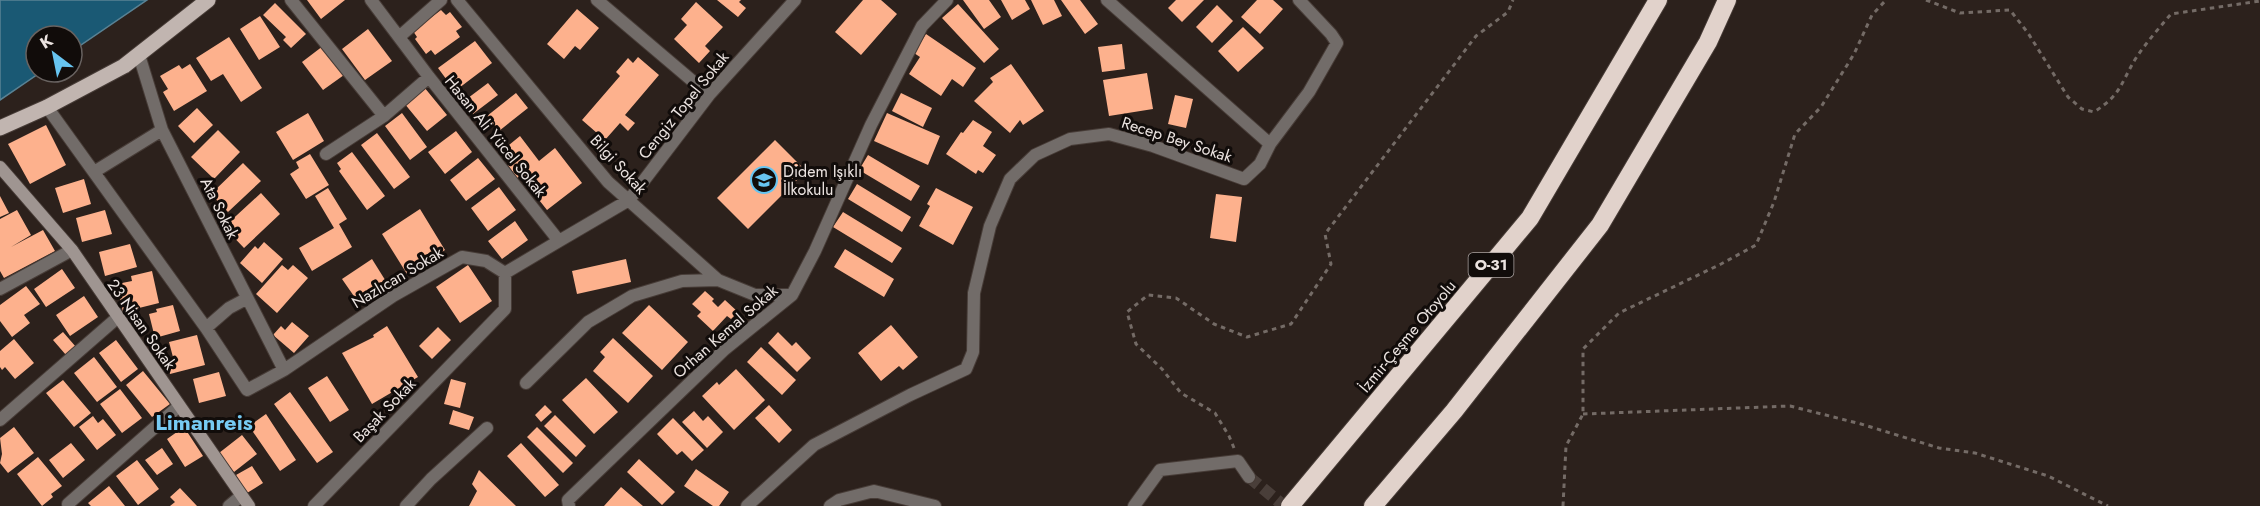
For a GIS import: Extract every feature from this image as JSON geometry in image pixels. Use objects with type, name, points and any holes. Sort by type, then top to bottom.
[{"type":"highway","name":"İzmir-Çeşme Otoyolu","points":[[1290,506],[1530,218],[1658,0]]},
{"type":"highway","points":[[1373,506],[1454,411],[1600,225],[1708,42],[1727,0]]},
{"type":"main road","points":[[0,128],[47,107],[123,66],[208,0]]},
{"type":"street","points":[[291,0],[384,116]]},
{"type":"street","name":"Hasan Ali Yücel Sokak","points":[[371,0],[559,241]]},
{"type":"street","points":[[399,37],[441,0]]},
{"type":"street","name":"Bilgi Sokak","points":[[458,0],[608,182],[718,280],[755,295],[792,296]]},
{"type":"street","points":[[597,0],[709,95]]},
{"type":"street","name":"Cengiz Topel Sokak","points":[[559,241],[629,200],[709,95],[795,0]]},
{"type":"street","name":"Orhan Kemal Sokak","points":[[566,504],[725,349],[792,296],[815,251],[871,125],[922,27],[947,0]]},
{"type":"street","points":[[1107,0],[1270,144]]},
{"type":"street","name":"Recep Bey Sokak","points":[[747,506],[814,445],[966,369],[973,351],[974,293],[990,226],[1010,180],[1035,155],[1070,139],[1109,134],[1154,146],[1244,179],[1260,164],[1270,144],[1309,92],[1337,43],[1331,33],[1299,0]]},
{"type":"street","name":"Ata Sokak","points":[[139,55],[162,130],[246,299],[285,370]]},
{"type":"street","points":[[326,154],[384,116],[429,77]]},
{"type":"street","points":[[47,107],[206,328],[229,308],[246,299]]},
{"type":"street","points":[[94,172],[162,130]]},
{"type":"street","name":"23 Nisan Sokak","points":[[0,167],[72,250],[245,501]]},
{"type":"street","points":[[505,273],[559,241]]},
{"type":"street","points":[[0,289],[72,250]]},
{"type":"street","name":"Nazlıcan Sokak","points":[[206,328],[247,390],[285,370],[393,296],[462,257],[486,261],[505,273]]},
{"type":"street","name":"Başak Sokak","points":[[314,506],[505,309],[505,273]]},
{"type":"street","points":[[526,383],[588,322],[632,296],[682,281],[718,280]]},
{"type":"street","points":[[0,420],[117,318]]},
{"type":"street","points":[[68,504],[179,406]]},
{"type":"street","points":[[406,506],[431,479],[488,428]]},
{"type":"street","points":[[1134,506],[1160,470],[1239,461],[1249,477]]},
{"type":"street","points":[[830,506],[838,500],[874,491],[934,506]]},
{"type":"street","points":[[229,506],[245,501]]},
{"type":"path","points":[[1239,461],[1229,436],[1215,413],[1181,393],[1162,369],[1136,344],[1127,312],[1148,295],[1176,298],[1214,324],[1247,337],[1291,324],[1331,264],[1325,234],[1476,36],[1508,12],[1512,0]]},
{"type":"path","points":[[1563,506],[1566,446],[1583,414],[1583,349],[1619,313],[1756,245],[1774,202],[1795,134],[1821,107],[1854,54],[1872,15],[1886,0]]},
{"type":"path","points":[[1926,0],[1960,14],[2010,10],[2028,33],[2068,97],[2082,109],[2094,112],[2110,102],[2124,83],[2136,59],[2171,14],[2260,1]]},
{"type":"path","points":[[1583,414],[1790,406],[1861,424],[1939,448],[1975,453],[2048,476],[2108,506]]},
{"type":"water","points":[[0,0],[147,0],[84,43],[84,24],[24,24],[24,84],[0,100]]},
{"type":"building","points":[[307,0],[345,0],[321,19]]},
{"type":"building","points":[[717,0],[741,0],[739,2],[746,8],[738,17]]},
{"type":"building","points":[[863,0],[881,0],[897,14],[861,55],[835,32]]},
{"type":"building","points":[[963,0],[989,0],[1001,17],[984,29]]},
{"type":"building","points":[[1001,0],[1025,0],[1030,9],[1012,20]]},
{"type":"building","points":[[1031,0],[1054,0],[1062,16],[1043,25]]},
{"type":"building","points":[[1061,0],[1080,0],[1098,24],[1085,34]]},
{"type":"building","points":[[1176,0],[1204,0],[1182,22],[1168,8]]},
{"type":"building","points":[[1257,0],[1273,0],[1283,9],[1260,34],[1241,17]]},
{"type":"building","points":[[696,2],[723,27],[705,46],[710,51],[699,63],[674,39],[687,25],[681,19]]},
{"type":"building","points":[[275,3],[306,34],[291,48],[283,40],[286,37],[263,15]]},
{"type":"building","points":[[958,4],[999,49],[984,63],[942,18]]},
{"type":"building","points":[[1217,5],[1233,21],[1212,43],[1196,27]]},
{"type":"building","points":[[577,9],[599,28],[580,50],[575,46],[564,59],[547,44]]},
{"type":"building","points":[[441,10],[446,15],[450,12],[462,27],[456,31],[460,37],[435,55],[431,50],[426,54],[415,39],[417,37],[413,31]]},
{"type":"building","points":[[260,16],[280,47],[259,60],[240,29]]},
{"type":"building","points":[[1243,27],[1264,48],[1238,72],[1218,51]]},
{"type":"building","points":[[368,29],[392,61],[365,80],[342,49]]},
{"type":"building","points":[[926,34],[976,68],[963,87],[952,79],[941,96],[909,74],[920,57],[914,53]]},
{"type":"building","points":[[229,37],[262,88],[241,102],[223,74],[211,81],[196,58]]},
{"type":"building","points":[[475,41],[492,63],[455,91],[438,68]]},
{"type":"building","points":[[1122,44],[1125,69],[1102,72],[1098,47]]},
{"type":"building","points":[[323,46],[344,75],[323,90],[302,62]]},
{"type":"building","points":[[638,57],[659,75],[625,115],[635,123],[628,131],[620,123],[605,140],[582,120],[620,76],[616,72],[628,58],[633,63]]},
{"type":"building","points":[[190,64],[207,91],[174,111],[163,92],[168,89],[160,76],[179,65],[182,69]]},
{"type":"building","points":[[1011,64],[1044,111],[1023,125],[1020,120],[1010,133],[974,101],[993,82],[990,78]]},
{"type":"building","points":[[1147,73],[1153,109],[1109,116],[1103,80]]},
{"type":"building","points":[[488,83],[498,95],[473,114],[464,101]]},
{"type":"building","points":[[424,87],[447,115],[427,131],[404,103]]},
{"type":"building","points":[[516,93],[528,108],[499,131],[487,116]]},
{"type":"building","points":[[901,93],[932,108],[923,127],[892,111]]},
{"type":"building","points":[[1175,95],[1193,99],[1186,128],[1168,124]]},
{"type":"building","points":[[197,108],[213,125],[194,143],[178,126]]},
{"type":"building","points":[[308,113],[324,141],[293,160],[276,132]]},
{"type":"building","points":[[402,113],[427,147],[410,160],[385,126]]},
{"type":"building","points":[[887,113],[940,136],[928,165],[874,141]]},
{"type":"building","points":[[973,120],[992,132],[983,146],[996,155],[983,173],[978,170],[976,174],[946,154],[961,132],[963,133]]},
{"type":"building","points":[[46,125],[66,165],[30,184],[8,144]]},
{"type":"building","points":[[218,130],[240,152],[214,179],[191,157]]},
{"type":"building","points":[[456,131],[472,152],[445,174],[428,152]]},
{"type":"building","points":[[377,133],[410,177],[394,189],[361,145]]},
{"type":"building","points":[[520,136],[539,161],[555,148],[582,183],[547,210],[520,176],[517,178],[508,165],[511,163],[503,154],[511,148],[509,145]]},
{"type":"building","name":"Didem Işıklı İlkokulu","points":[[775,140],[806,171],[748,229],[717,198]]},
{"type":"building","points":[[352,152],[385,196],[367,210],[339,171],[341,169],[337,163]]},
{"type":"building","points":[[310,154],[329,185],[306,199],[290,174],[299,168],[296,162]]},
{"type":"building","points":[[868,155],[920,186],[911,201],[859,170]]},
{"type":"building","points":[[478,158],[495,179],[466,201],[450,180]]},
{"type":"building","points":[[243,163],[261,181],[228,212],[211,194]]},
{"type":"building","points":[[84,179],[91,204],[63,213],[55,188]]},
{"type":"building","points":[[857,184],[911,217],[902,232],[848,199]]},
{"type":"building","points":[[499,187],[516,210],[488,231],[471,208]]},
{"type":"building","points":[[328,188],[347,219],[339,224],[352,247],[312,271],[299,248],[334,228],[315,196]]},
{"type":"building","points":[[936,188],[973,207],[953,245],[919,226],[930,206],[927,204]]},
{"type":"building","points":[[261,193],[280,214],[244,248],[224,227]]},
{"type":"building","points":[[1216,194],[1242,197],[1236,242],[1210,238]]},
{"type":"building","points":[[0,196],[9,213],[0,217]]},
{"type":"building","points":[[420,209],[445,250],[407,274],[382,234]]},
{"type":"building","points":[[17,210],[31,235],[11,247],[43,230],[55,251],[4,278],[0,271],[0,219]]},
{"type":"building","points":[[105,210],[112,234],[82,242],[76,218]]},
{"type":"building","points":[[843,212],[902,248],[892,263],[833,227]]},
{"type":"building","points":[[515,221],[528,240],[502,259],[488,241]]},
{"type":"building","points":[[264,242],[283,259],[262,283],[240,263],[255,246],[258,249]]},
{"type":"building","points":[[130,244],[137,267],[105,276],[99,252]]},
{"type":"building","points":[[845,249],[894,279],[884,297],[834,267]]},
{"type":"building","points":[[372,259],[387,283],[358,302],[342,279]]},
{"type":"building","points":[[626,259],[631,282],[577,294],[572,271]]},
{"type":"building","points":[[282,265],[288,270],[293,265],[308,278],[277,313],[256,294]]},
{"type":"building","points":[[468,265],[492,301],[460,323],[436,287]]},
{"type":"building","points":[[62,269],[75,288],[46,307],[34,289]]},
{"type":"building","points":[[152,271],[159,303],[123,312],[117,284],[132,281],[131,276]]},
{"type":"building","points":[[26,286],[40,304],[24,315],[30,323],[12,337],[0,321],[0,305]]},
{"type":"building","points":[[705,291],[714,299],[712,301],[718,307],[725,300],[738,312],[731,319],[727,316],[713,331],[697,316],[701,312],[692,304]]},
{"type":"building","points":[[84,296],[98,317],[70,336],[56,315]]},
{"type":"building","points":[[173,305],[180,331],[155,338],[149,314],[157,312],[156,309]]},
{"type":"building","points":[[649,305],[688,342],[662,370],[622,333]]},
{"type":"building","points":[[292,322],[309,336],[294,353],[273,335],[281,326],[285,330]]},
{"type":"building","points":[[891,325],[918,357],[903,370],[899,366],[881,381],[858,353]]},
{"type":"building","points":[[387,326],[418,377],[372,404],[342,353],[374,337],[373,335]]},
{"type":"building","points":[[438,327],[451,340],[432,359],[419,346]]},
{"type":"building","points":[[63,332],[76,347],[66,355],[53,340]]},
{"type":"building","points":[[778,332],[792,346],[796,342],[811,358],[797,372],[768,343]]},
{"type":"building","points":[[197,335],[205,365],[170,374],[167,363],[174,361],[169,342]]},
{"type":"building","points":[[613,338],[653,376],[628,403],[593,371],[605,357],[600,352]]},
{"type":"building","points":[[14,339],[34,363],[15,379],[5,367],[2,370],[0,367],[0,351]]},
{"type":"building","points":[[116,340],[138,369],[121,382],[99,353]]},
{"type":"building","points":[[761,347],[796,380],[782,395],[747,362]]},
{"type":"building","points":[[94,357],[117,387],[97,402],[74,373]]},
{"type":"building","points":[[736,369],[765,400],[734,430],[702,396],[717,382],[719,385]]},
{"type":"building","points":[[143,371],[170,404],[152,417],[126,385]]},
{"type":"building","points":[[219,372],[226,396],[199,403],[193,379]]},
{"type":"building","points":[[327,376],[349,410],[330,422],[308,388]]},
{"type":"building","points":[[586,378],[618,412],[594,434],[562,400]]},
{"type":"building","points":[[451,379],[466,383],[460,408],[444,404]]},
{"type":"building","points":[[63,380],[91,413],[74,427],[46,393]]},
{"type":"building","points":[[120,389],[142,418],[122,433],[100,404]]},
{"type":"building","points":[[290,392],[333,452],[317,463],[274,404]]},
{"type":"building","points":[[545,405],[552,412],[541,422],[535,415]]},
{"type":"building","points":[[769,405],[792,430],[779,443],[755,418]]},
{"type":"building","points":[[453,410],[474,417],[469,430],[449,424]]},
{"type":"building","points":[[694,411],[703,421],[708,416],[723,432],[707,448],[682,422]]},
{"type":"building","points":[[266,414],[296,460],[280,471],[249,426]]},
{"type":"building","points":[[555,415],[586,446],[576,457],[544,426]]},
{"type":"building","points":[[93,416],[98,423],[103,419],[116,435],[97,450],[79,427]]},
{"type":"building","points":[[673,418],[704,450],[692,461],[682,451],[677,455],[657,434]]},
{"type":"building","points":[[14,427],[34,453],[8,473],[0,463],[2,454],[0,438]]},
{"type":"building","points":[[184,427],[203,456],[185,467],[167,439]]},
{"type":"building","points":[[537,427],[573,463],[563,473],[527,437]]},
{"type":"building","points":[[242,435],[257,454],[234,472],[219,453]]},
{"type":"building","points":[[71,443],[85,460],[63,478],[49,460]]},
{"type":"building","points":[[521,443],[559,485],[545,497],[507,456]]},
{"type":"building","points":[[162,448],[173,464],[157,475],[145,460]]},
{"type":"building","points":[[38,457],[62,486],[51,494],[53,497],[42,506],[17,474]]},
{"type":"building","points":[[639,459],[675,492],[662,505],[627,472]]},
{"type":"building","points":[[137,460],[159,489],[138,505],[116,476]]},
{"type":"building","points":[[252,466],[263,483],[247,493],[236,475]]},
{"type":"building","points":[[696,469],[729,492],[719,506],[713,506],[684,486]]},
{"type":"building","points":[[479,470],[516,506],[469,506],[477,491],[472,484]]},
{"type":"building","points":[[109,486],[125,506],[91,506],[88,503]]},
{"type":"building","points":[[621,487],[643,506],[604,506]]},
{"type":"building","points":[[180,488],[197,506],[170,506],[175,502],[170,497]]},
{"type":"tunnel","points":[[1249,477],[1284,506]]},
{"type":"place","name":"Didem Işıklı İlkokulu","points":[[764,180]]},
{"type":"district","name":"Limanreis","points":[[204,422]]}]
